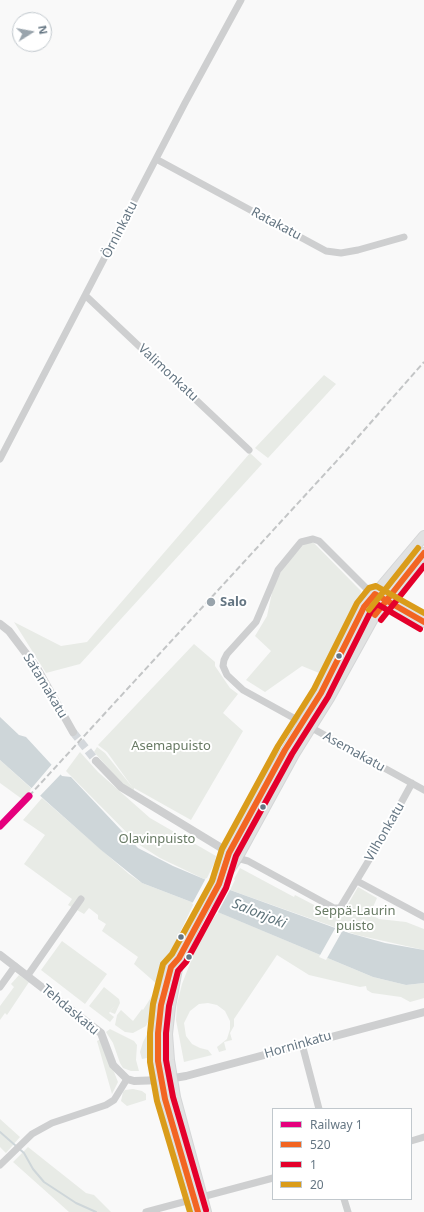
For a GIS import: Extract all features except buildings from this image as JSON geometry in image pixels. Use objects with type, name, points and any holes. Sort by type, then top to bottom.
[{"type":"main road","points":[[307,726],[364,607],[424,536]]},
{"type":"main road","points":[[206,1212],[199,1199],[175,1097],[167,1079],[167,1034],[170,1007],[179,958],[200,915],[219,884],[233,855],[283,764],[376,613],[424,554]]},
{"type":"main road","points":[[386,600],[424,622]]},
{"type":"main road","points":[[198,1212],[199,1199]]},
{"type":"street","name":"Örninkatu","points":[[0,459],[156,159],[241,0]]},
{"type":"street","name":"Ratakatu","points":[[156,159],[326,251],[341,253],[358,250],[404,236]]},
{"type":"street","name":"Valimonkatu","points":[[86,296],[249,450]]},
{"type":"street","name":"Asemakatu","points":[[386,600],[366,588],[319,541],[313,539],[301,542],[278,570],[256,622],[224,660],[223,666],[227,675],[243,690],[424,790]]},
{"type":"street","name":"Satamakatu","points":[[0,624],[9,631],[37,668],[73,732]]},
{"type":"street","points":[[96,761],[121,787],[233,855]]},
{"type":"street","name":"Vilhonkatu","points":[[233,855],[248,861],[301,891],[338,909],[342,906],[357,881],[412,783]]},
{"type":"street","points":[[357,881],[424,917]]},
{"type":"street","points":[[28,975],[81,899]]},
{"type":"street","name":"Tehdaskatu","points":[[0,955],[28,975],[101,1033],[113,1065],[127,1079]]},
{"type":"street","points":[[0,987],[15,966]]},
{"type":"street","name":"Horninkatu","points":[[167,1079],[424,1012]]},
{"type":"street","points":[[302,1044],[319,1108]]},
{"type":"street","points":[[0,1165],[32,1134],[52,1123],[106,1105],[114,1100],[127,1079],[134,1081],[167,1079]]},
{"type":"street","points":[[412,1141],[424,1137]]},
{"type":"street","points":[[0,1152],[9,1155]]},
{"type":"street","points":[[146,1212],[272,1178]]},
{"type":"street","points":[[344,1200],[348,1212]]},
{"type":"green space","points":[[324,375],[336,384],[268,458],[255,448]]},
{"type":"green space","points":[[250,453],[262,464],[80,664],[46,673],[14,622],[61,646],[87,642]]},
{"type":"green space","points":[[305,543],[314,543],[361,591],[358,604],[324,675],[302,666],[265,692],[246,680],[271,651],[255,636],[267,616],[273,588],[283,568]]},
{"type":"green space","name":"Asemapuisto","points":[[194,644],[215,662],[215,666],[230,688],[238,694],[223,713],[243,731],[191,820],[134,788],[134,791],[125,787],[94,752],[97,747],[105,753],[133,788],[107,752],[98,745]]},
{"type":"green space","name":"Olavinpuisto","points":[[80,752],[98,772],[150,818],[216,856],[215,862],[206,880],[160,858],[138,844],[66,771]]},
{"type":"green space","points":[[0,760],[32,789],[22,799],[0,783]]},
{"type":"green space","points":[[42,798],[129,874],[142,883],[194,903],[165,964],[158,985],[134,964],[138,957],[102,931],[106,924],[98,919],[98,915],[89,908],[84,914],[68,905],[72,899],[24,864],[45,835],[23,820]]},
{"type":"green space","name":"Seppä-Laurin puisto","points":[[240,868],[294,897],[295,895],[318,907],[322,905],[322,909],[332,913],[340,912],[346,908],[358,887],[377,898],[370,914],[379,919],[406,922],[424,929],[424,950],[357,935],[230,890]]},
{"type":"green space","points":[[218,912],[373,977],[406,985],[424,983],[424,998],[410,1002],[401,997],[372,993],[367,990],[366,986],[360,987],[309,975],[277,955],[234,1019],[234,1026],[230,1033],[232,1040],[224,1042],[226,1050],[219,1052],[217,1047],[227,1039],[230,1029],[230,1021],[225,1011],[217,1005],[208,1003],[199,1004],[190,1011],[184,1023],[186,1036],[192,1044],[208,1050],[212,1055],[184,1062],[176,1020],[177,1004],[182,984],[200,938]]},
{"type":"green space","points":[[62,941],[107,974],[85,1004],[41,970]]},
{"type":"green space","points":[[19,975],[29,982],[7,1015],[5,1013],[0,1020],[0,1006],[14,987],[11,984]]},
{"type":"green space","points":[[104,987],[119,999],[120,1003],[115,1014],[110,1012],[116,1004],[109,1013],[114,1017],[110,1022],[89,1006]]},
{"type":"green space","points":[[155,991],[152,1014],[146,1026],[133,1033],[125,1032],[115,1025],[117,1015],[121,1010],[133,1021],[142,1009],[143,1010]]},
{"type":"green space","points":[[152,1025],[152,1057],[142,1059],[140,1052],[143,1042]]},
{"type":"green space","points":[[110,1029],[134,1041],[137,1045],[136,1060],[139,1071],[131,1071],[123,1068],[113,1043],[106,1032]]},
{"type":"green space","points":[[101,1039],[118,1082],[112,1094],[97,1041]]},
{"type":"green space","points":[[133,1089],[142,1091],[146,1094],[146,1100],[127,1106],[121,1101],[123,1092],[125,1090]]},
{"type":"green space","points":[[0,1119],[20,1137],[6,1153],[0,1147]]},
{"type":"green space","points":[[28,1147],[86,1193],[94,1195],[111,1212],[69,1212],[13,1162]]},
{"type":"water","name":"Salonjoki","points":[[0,717],[19,735],[26,737],[62,776],[71,777],[138,848],[173,866],[230,890],[349,933],[385,943],[424,950],[424,983],[406,985],[373,977],[220,913],[142,883],[101,850],[0,760]]},
{"type":"pier","points":[[53,763],[62,773],[39,797],[30,790]]},
{"type":"pier","points":[[206,878],[231,888],[217,914],[192,904]]},
{"type":"pier","points":[[337,925],[344,928],[326,960],[319,957]]},
{"type":"waterway","points":[[0,1132],[24,1153],[33,1169],[44,1182],[76,1203],[96,1212]]},
{"type":"tunnel","points":[[73,732],[96,761]]},
{"type":"railway","points":[[29,796],[344,453],[424,362]]},
{"type":"rail line","name":"1","points":[[0,826],[29,796]]},
{"type":"transit line","name":"20","points":[[369,610],[418,548]]},
{"type":"transit line","name":"520","points":[[375,615],[424,553]]},
{"type":"transit line","name":"1","points":[[381,620],[424,566]]},
{"type":"transit line","name":"20","points":[[190,1212],[157,1101],[150,1062],[150,1033],[153,1004],[163,964],[172,954],[212,881],[222,849],[278,746],[314,689],[357,603],[369,588],[376,586],[424,613]]},
{"type":"transit line","name":"520","points":[[198,1212],[165,1099],[158,1061],[158,1033],[161,1005],[171,967],[179,958],[219,884],[229,853],[285,750],[321,693],[364,607],[375,594],[424,622]]},
{"type":"transit line","name":"1","points":[[206,1210],[173,1097],[166,1060],[166,1033],[169,1006],[178,971],[186,962],[226,888],[236,856],[292,754],[328,697],[371,611],[377,604],[420,629]]},
{"type":"place","name":"Salo","points":[[211,602]]}]
